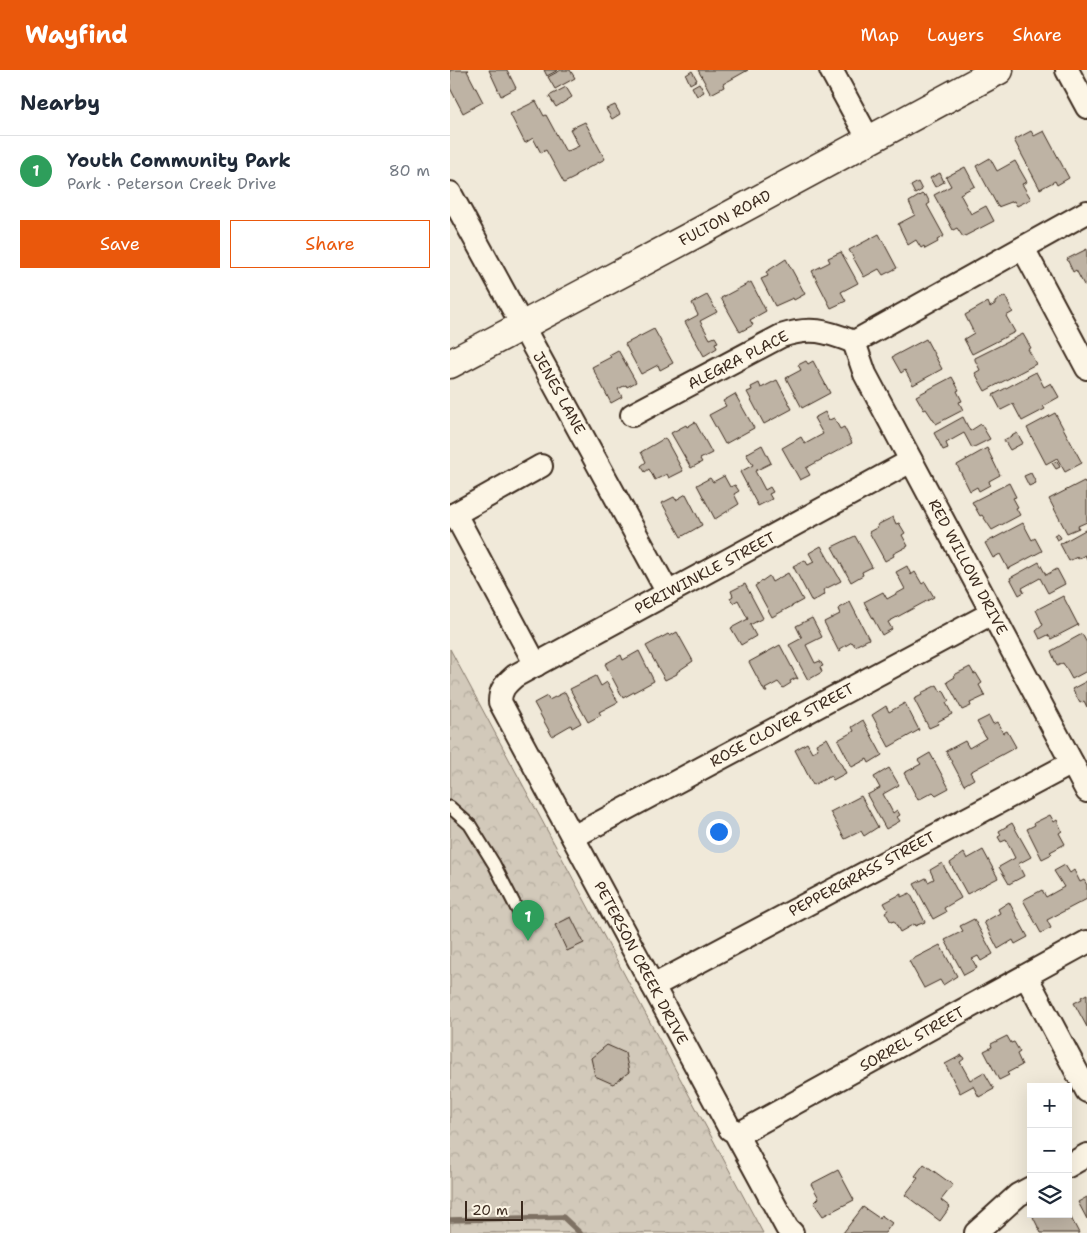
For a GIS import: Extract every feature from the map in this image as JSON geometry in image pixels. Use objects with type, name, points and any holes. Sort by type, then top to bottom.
[{"type":"main road","name":"FULTON ROAD","points":[[450,364],[998,70]]},
{"type":"street","points":[[831,70],[869,140]]},
{"type":"street","points":[[1067,70],[1087,107]]},
{"type":"street","name":"JENES LANE","points":[[450,193],[668,593]]},
{"type":"street","points":[[854,342],[1087,212]]},
{"type":"street","points":[[1022,248],[1087,368]]},
{"type":"street","name":"ALEGRA PLACE","points":[[632,415],[780,336],[797,330],[814,329],[830,332],[854,342]]},
{"type":"street","name":"RED WILLOW DRIVE","points":[[854,342],[865,374],[1087,791]]},
{"type":"street","name":"PERIWINKLE STREET","points":[[502,688],[515,676],[911,462]]},
{"type":"street","points":[[536,665],[453,515],[541,466]]},
{"type":"street","name":"ROSE CLOVER STREET","points":[[573,837],[992,613]]},
{"type":"street","name":"PETERSON CREEK DRIVE","points":[[502,688],[500,702],[730,1129],[735,1132],[787,1228],[792,1233]]},
{"type":"street","name":"PEPPERGRASS STREET","points":[[653,986],[1072,763]]},
{"type":"street","name":"SORREL STREET","points":[[735,1132],[744,1130],[1087,942]]},
{"type":"street","points":[[1026,976],[1087,1091]]},
{"type":"street","points":[[1072,1164],[1087,1155]]},
{"type":"street","points":[[976,1233],[1018,1195],[1027,1190]]},
{"type":"lane","points":[[450,806],[470,825],[494,864],[520,915]]},
{"type":"green space","points":[[450,649],[763,1233],[450,1233]]},
{"type":"building","points":[[450,70],[469,70],[467,71],[483,102],[463,113],[450,88]]},
{"type":"building","points":[[489,70],[507,70],[516,88],[501,96]]},
{"type":"building","points":[[544,70],[558,70],[547,76]]},
{"type":"building","points":[[561,70],[570,70],[575,78],[555,89],[548,77]]},
{"type":"building","points":[[698,70],[748,70],[723,84],[724,87],[711,94]]},
{"type":"building","points":[[692,71],[697,80],[690,84],[686,75]]},
{"type":"building","points":[[699,83],[704,92],[697,96],[692,87]]},
{"type":"building","points":[[566,87],[572,97],[556,107],[549,96]]},
{"type":"building","points":[[536,101],[544,116],[546,115],[566,152],[579,146],[570,129],[585,122],[605,159],[564,183],[546,150],[541,153],[533,138],[525,143],[510,114]]},
{"type":"building","points":[[615,105],[620,114],[612,119],[606,109]]},
{"type":"building","points":[[1031,131],[1034,136],[1044,131],[1069,178],[1057,185],[1055,181],[1040,189],[1014,140]]},
{"type":"building","points":[[990,158],[997,171],[1015,161],[1027,182],[1022,184],[1031,199],[1017,206],[1014,201],[998,207],[976,166]]},
{"type":"building","points":[[965,167],[975,186],[960,194],[971,214],[986,206],[994,221],[963,237],[957,228],[953,230],[934,195],[951,186],[946,177]]},
{"type":"building","points":[[940,173],[944,182],[935,187],[930,178]]},
{"type":"building","points":[[918,182],[922,190],[915,194],[911,186]]},
{"type":"building","points":[[922,194],[926,195],[930,203],[927,205],[944,236],[937,240],[938,242],[925,249],[924,246],[921,248],[916,240],[908,245],[898,224],[915,215],[909,202]]},
{"type":"building","points":[[879,234],[897,268],[883,275],[879,269],[864,277],[849,250]]},
{"type":"building","points":[[1087,249],[1087,284],[1084,285],[1076,270],[1073,272],[1067,259]]},
{"type":"building","points":[[841,252],[858,283],[841,292],[846,301],[831,308],[812,271],[830,262],[828,258]]},
{"type":"building","points":[[786,259],[805,294],[775,306],[761,279],[768,276],[766,272]]},
{"type":"building","points":[[751,282],[766,311],[750,320],[753,325],[740,332],[721,298]]},
{"type":"building","points":[[707,295],[717,312],[700,321],[710,339],[715,337],[718,342],[715,343],[717,348],[704,356],[685,322],[698,315],[692,303]]},
{"type":"building","points":[[1005,296],[1013,312],[1006,316],[1015,332],[972,354],[964,339],[974,333],[965,315],[988,302],[990,307]]},
{"type":"building","points":[[654,329],[673,363],[660,370],[658,365],[641,374],[625,344]]},
{"type":"building","points":[[1023,334],[1031,348],[1028,349],[1036,364],[985,391],[975,373],[980,370],[975,358]]},
{"type":"building","points":[[926,339],[942,369],[913,385],[905,370],[901,373],[892,357]]},
{"type":"building","points":[[618,350],[636,382],[618,389],[622,397],[611,403],[592,367],[611,357],[609,355]]},
{"type":"building","points":[[806,361],[808,364],[813,361],[830,393],[802,408],[786,378],[801,370],[798,365]]},
{"type":"building","points":[[1036,372],[1044,387],[1051,383],[1059,397],[1043,406],[1045,409],[1022,421],[1013,404],[1001,410],[993,395]]},
{"type":"building","points":[[952,377],[959,390],[957,391],[962,401],[959,402],[963,410],[936,424],[926,409],[924,410],[916,396]]},
{"type":"building","points":[[777,380],[792,409],[764,424],[747,392],[752,390],[751,387],[759,383],[761,388]]},
{"type":"building","points":[[735,394],[754,428],[725,444],[709,415],[726,406],[723,401]]},
{"type":"building","points":[[825,412],[829,420],[834,418],[840,429],[844,427],[852,443],[806,468],[810,475],[800,480],[782,448],[801,437],[805,444],[823,434],[814,418]]},
{"type":"building","points":[[1055,413],[1082,463],[1065,472],[1057,458],[1046,464],[1027,428]]},
{"type":"building","points":[[963,417],[970,431],[981,424],[990,439],[972,448],[964,433],[946,443],[948,448],[943,450],[934,433]]},
{"type":"building","points":[[695,422],[712,453],[700,459],[702,462],[691,468],[671,433]]},
{"type":"building","points":[[1017,433],[1023,443],[1010,450],[1004,440]]},
{"type":"building","points":[[665,438],[683,471],[669,478],[667,474],[655,480],[649,469],[645,472],[641,466],[646,462],[641,452]]},
{"type":"building","points":[[762,445],[771,463],[755,471],[765,490],[770,487],[773,492],[769,494],[772,499],[758,506],[740,472],[753,465],[746,454]]},
{"type":"building","points":[[987,448],[1000,475],[989,481],[990,485],[979,491],[977,487],[970,491],[957,465]]},
{"type":"building","points":[[1057,461],[1060,467],[1056,469],[1052,463]]},
{"type":"building","points":[[1031,473],[1036,483],[1029,486],[1024,476]]},
{"type":"building","points":[[724,476],[730,487],[735,485],[739,491],[734,494],[739,504],[715,519],[697,485],[710,478],[713,482]]},
{"type":"building","points":[[1084,481],[1087,484],[1087,522],[1067,533],[1049,499]]},
{"type":"building","points":[[1009,483],[1016,497],[1013,498],[1020,515],[992,530],[982,515],[980,516],[972,502]]},
{"type":"building","points":[[686,494],[702,525],[681,537],[662,503],[674,497],[676,500]]},
{"type":"building","points":[[893,517],[896,524],[899,523],[905,533],[902,535],[908,546],[885,561],[869,532],[878,527],[877,525]]},
{"type":"building","points":[[1023,523],[1032,540],[1035,538],[1042,551],[1008,569],[1000,554],[993,558],[985,543]]},
{"type":"building","points":[[1087,529],[1087,559],[1085,555],[1069,561],[1060,544]]},
{"type":"building","points":[[1058,533],[1061,538],[1057,540],[1054,535]]},
{"type":"building","points":[[855,536],[872,567],[862,572],[863,575],[851,582],[832,547]]},
{"type":"building","points":[[821,546],[841,581],[823,590],[825,594],[812,602],[793,566],[805,560],[808,565],[814,562],[809,553]]},
{"type":"building","points":[[1039,562],[1046,575],[1057,569],[1065,584],[1048,593],[1040,578],[1022,588],[1024,592],[1019,595],[1010,578]]},
{"type":"building","points":[[907,566],[911,575],[915,572],[922,584],[925,582],[934,597],[888,622],[892,629],[882,635],[864,602],[883,592],[887,599],[905,589],[896,572]]},
{"type":"building","points":[[788,573],[803,600],[772,617],[755,586],[769,576],[772,582]]},
{"type":"building","points":[[745,584],[763,618],[750,625],[756,636],[741,645],[731,628],[748,619],[738,600],[733,603],[730,598],[733,596],[731,591]]},
{"type":"building","points":[[1063,596],[1078,625],[1051,639],[1048,635],[1040,639],[1036,631],[1043,625],[1036,610]]},
{"type":"building","points":[[850,602],[869,639],[855,646],[852,642],[840,649],[841,651],[839,652],[824,622],[840,614],[838,609]]},
{"type":"building","points":[[812,618],[822,637],[806,645],[815,663],[820,661],[823,666],[820,667],[822,672],[808,680],[789,645],[802,638],[796,626]]},
{"type":"building","points":[[677,632],[693,661],[677,672],[677,674],[665,680],[646,646],[668,634],[670,636]]},
{"type":"building","points":[[1082,634],[1087,643],[1087,671],[1072,679],[1063,663],[1057,666],[1051,651]]},
{"type":"building","points":[[780,645],[798,679],[790,681],[791,683],[783,688],[778,682],[765,689],[767,692],[765,692],[749,662]]},
{"type":"building","points":[[639,651],[654,681],[623,698],[605,664],[621,655],[623,660]]},
{"type":"building","points":[[970,667],[982,683],[979,685],[985,696],[970,703],[971,706],[962,710],[947,682],[955,677],[954,675]]},
{"type":"building","points":[[596,676],[601,686],[607,682],[618,702],[599,712],[601,715],[588,722],[570,689]]},
{"type":"building","points":[[1087,681],[1087,707],[1084,701],[1080,703],[1072,689]]},
{"type":"building","points":[[937,685],[941,692],[943,690],[949,701],[946,703],[952,714],[929,728],[914,699]]},
{"type":"building","points":[[565,692],[581,723],[572,728],[571,725],[552,736],[534,703],[547,696],[549,700]]},
{"type":"building","points":[[905,703],[919,730],[889,747],[872,715],[886,706],[889,712]]},
{"type":"building","points":[[989,716],[993,724],[997,722],[1003,733],[1007,731],[1016,747],[970,772],[974,779],[964,785],[946,751],[965,741],[969,748],[986,738],[977,722]]},
{"type":"building","points":[[863,720],[882,755],[869,763],[867,759],[852,767],[838,740],[854,731],[852,727]]},
{"type":"building","points":[[827,738],[846,773],[833,780],[831,776],[813,785],[795,750],[807,743],[812,752],[818,749],[816,744]]},
{"type":"building","points":[[930,753],[949,788],[936,795],[933,792],[918,800],[904,773],[921,764],[918,760]]},
{"type":"building","points":[[889,768],[899,785],[883,794],[893,813],[897,810],[900,815],[897,817],[900,821],[886,829],[867,795],[880,788],[874,777]]},
{"type":"building","points":[[861,796],[878,827],[864,836],[861,831],[845,839],[830,812]]},
{"type":"building","points":[[1050,815],[1054,822],[1057,820],[1062,831],[1059,833],[1065,844],[1042,859],[1027,829]]},
{"type":"building","points":[[1012,823],[1031,857],[1018,864],[1024,876],[1009,884],[999,867],[1015,858],[1006,840],[1001,842],[998,837],[1001,835],[999,831]]},
{"type":"building","points":[[983,850],[998,878],[967,894],[950,863],[964,853],[967,859]]},
{"type":"building","points":[[942,863],[961,898],[944,908],[946,912],[933,919],[914,884],[926,878],[928,882],[934,879],[930,870]]},
{"type":"building","points":[[1065,865],[1070,873],[1074,870],[1080,882],[1084,880],[1087,885],[1087,899],[1047,920],[1051,928],[1041,933],[1023,900],[1042,890],[1046,897],[1064,887],[1054,871]]},
{"type":"building","points":[[910,893],[925,922],[915,926],[914,924],[900,932],[894,921],[891,922],[885,912],[888,910],[884,903],[901,894],[901,897]]},
{"type":"building","points":[[1009,902],[1028,937],[1015,944],[1013,940],[998,949],[984,922],[1000,913],[998,909]]},
{"type":"building","points":[[571,917],[584,943],[567,951],[555,925]]},
{"type":"building","points":[[974,919],[993,954],[981,961],[978,956],[972,959],[977,968],[964,975],[945,940],[963,931],[960,926]]},
{"type":"building","points":[[940,945],[957,976],[943,985],[940,980],[924,988],[909,961]]},
{"type":"building","points":[[1087,994],[1087,1027],[1074,1003]]},
{"type":"building","points":[[1007,1036],[1011,1043],[1014,1042],[1020,1052],[1017,1054],[1022,1065],[999,1080],[984,1051],[992,1047],[991,1044]]},
{"type":"building","points":[[607,1045],[625,1053],[629,1072],[613,1084],[595,1076],[591,1058]]},
{"type":"building","points":[[962,1055],[964,1059],[960,1062],[970,1080],[984,1072],[994,1089],[979,1097],[973,1086],[960,1093],[945,1064]]},
{"type":"building","points":[[924,1164],[953,1185],[941,1200],[950,1207],[940,1221],[905,1195],[918,1178],[915,1176]]},
{"type":"building","points":[[838,1170],[854,1200],[823,1216],[814,1203],[819,1198],[811,1184]]},
{"type":"building","points":[[1087,1197],[1087,1219],[1078,1202]]},
{"type":"building","points":[[863,1207],[879,1218],[881,1215],[892,1223],[885,1233],[843,1233]]},
{"type":"building","points":[[1034,1218],[1071,1218],[1079,1233],[1041,1233]]},
{"type":"waterway","points":[[450,1220],[563,1217],[580,1233]]},
{"type":"place","name":"Youth Community Park","points":[[528,941]]}]
